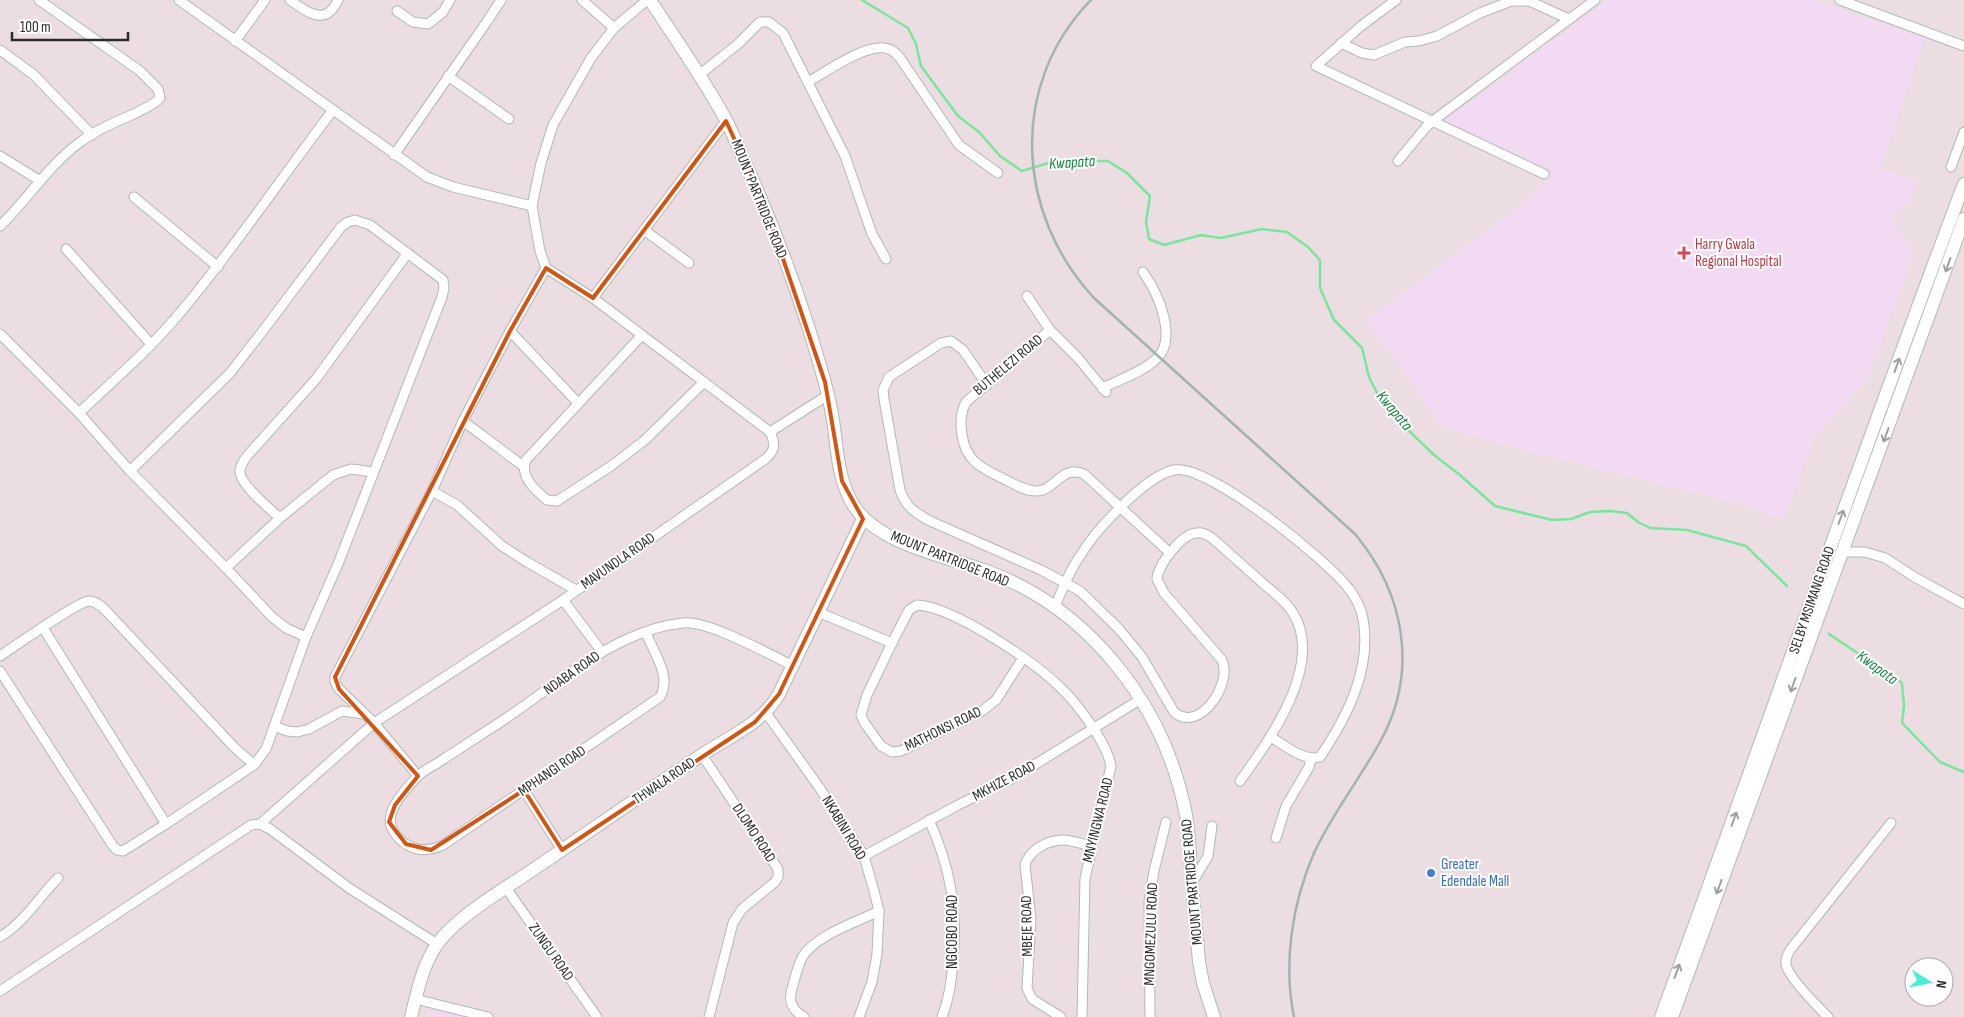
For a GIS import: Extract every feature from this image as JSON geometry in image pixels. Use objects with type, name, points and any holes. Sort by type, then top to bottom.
[{"type":"street","points":[[0,226],[60,158],[92,135],[158,101],[161,94],[153,82],[140,71],[40,0]]},
{"type":"street","points":[[235,41],[265,0]]},
{"type":"street","points":[[290,0],[315,14],[322,15],[328,14],[338,0]]},
{"type":"street","points":[[398,12],[413,22],[428,24],[443,12],[450,0]]},
{"type":"street","points":[[394,155],[501,0]]},
{"type":"street","points":[[582,0],[614,28]]},
{"type":"street","points":[[649,0],[614,28],[591,58],[553,125],[541,163],[532,206],[539,244],[546,268],[593,298],[770,432],[828,395]]},
{"type":"street","name":"MOUNT PARTRIDGE ROAD","points":[[649,0],[699,75],[726,121],[765,206],[804,316],[828,395],[842,481],[848,496],[863,519],[874,528],[931,553],[987,571],[1055,607],[1094,639],[1120,668],[1141,699],[1166,749],[1177,778],[1186,815],[1199,962],[1214,1017]]},
{"type":"street","points":[[1396,0],[1316,66],[1434,120],[1544,174]]},
{"type":"street","points":[[1342,43],[1362,53],[1374,55],[1405,42],[1419,41],[1437,36],[1480,13],[1511,0],[1529,1],[1570,19]]},
{"type":"street","points":[[1398,161],[1434,120],[1595,0]]},
{"type":"street","points":[[1840,0],[1964,46]]},
{"type":"street","points":[[183,1],[235,41],[427,177],[453,187],[532,206]]},
{"type":"street","points":[[699,75],[738,44],[760,22],[769,22],[784,32],[845,156],[872,234],[886,259]]},
{"type":"street","points":[[808,82],[862,52],[875,48],[892,50],[900,58],[959,146],[998,173]]},
{"type":"street","points":[[0,50],[34,75],[92,135]]},
{"type":"street","points":[[448,76],[509,119]]},
{"type":"street","points":[[79,413],[178,316],[218,267],[333,110]]},
{"type":"street","points":[[593,298],[726,121]]},
{"type":"street","points":[[1951,168],[1964,132]]},
{"type":"street","points":[[0,156],[40,180]]},
{"type":"street","name":"SELBY MSIMANG ROAD","points":[[1661,1017],[1782,687],[1922,294],[1964,184]]},
{"type":"street","points":[[134,197],[218,267]]},
{"type":"street","name":"SELBY MSIMANG ROAD","points":[[1672,1017],[1964,219]]},
{"type":"street","points":[[0,671],[117,850],[123,851],[254,765],[266,749],[306,636],[338,564],[444,288],[443,280],[370,225],[355,220],[348,222],[341,227],[230,373],[130,471]]},
{"type":"street","points":[[644,230],[689,263]]},
{"type":"street","points":[[66,249],[151,344]]},
{"type":"street","points":[[280,518],[243,481],[240,472],[242,464],[316,379],[407,254]]},
{"type":"street","points":[[418,776],[374,723],[339,689],[335,678],[432,491],[463,421],[510,331],[546,268]]},
{"type":"street","points":[[1028,296],[1050,330],[1078,358],[1104,390],[1154,362],[1164,348],[1166,328],[1151,283],[1144,272]]},
{"type":"street","name":"BUTHELEZI ROAD","points":[[1050,330],[966,402],[960,418],[965,451],[974,462],[1016,485],[1036,491],[1045,489],[1068,473],[1080,472],[1121,508]]},
{"type":"street","points":[[510,331],[578,403]]},
{"type":"street","points":[[0,334],[79,413],[130,471],[272,617],[286,628],[306,636]]},
{"type":"street","points":[[642,335],[526,460],[523,466],[525,476],[547,500],[557,501],[611,466],[645,440],[704,382]]},
{"type":"street","points":[[987,385],[963,350],[951,341],[941,342],[889,377],[883,390],[884,399],[900,490],[904,501],[913,512],[930,521],[1080,591],[1119,629],[1142,657],[1174,712],[1183,717],[1194,717],[1210,705],[1224,682],[1225,666],[1222,660],[1158,584],[1157,574],[1170,553],[1189,535],[1199,532],[1205,534],[1293,612],[1301,631],[1302,659],[1295,684],[1271,736],[1240,781]]},
{"type":"street","points":[[463,421],[523,466]]},
{"type":"street","name":"MAVUNDLA ROAD","points":[[0,991],[251,825],[260,824],[374,723],[563,600],[770,456],[774,445],[770,432]]},
{"type":"street","points":[[226,568],[280,518],[333,476],[351,469],[373,472]]},
{"type":"street","points":[[1055,607],[1065,583],[1085,548],[1121,508],[1151,480],[1173,470],[1183,469],[1197,473],[1239,497],[1309,550],[1336,574],[1358,602],[1363,618],[1365,636],[1359,676],[1351,705],[1340,726],[1320,756],[1311,758],[1295,751],[1271,736]]},
{"type":"street","points":[[432,491],[456,505],[502,546],[576,590]]},
{"type":"street","points":[[1121,508],[1170,553]]},
{"type":"street","name":"THWALA ROAD","points":[[411,1017],[415,999],[432,953],[437,944],[459,922],[506,888],[766,713],[779,694],[863,519]]},
{"type":"street","points":[[1843,552],[1865,552],[1885,558],[1916,578],[1964,604]]},
{"type":"street","points":[[563,600],[602,652]]},
{"type":"street","points":[[0,656],[71,609],[87,601],[96,603],[107,612],[234,747],[254,765]]},
{"type":"street","name":"MATHONSI ROAD","points":[[917,605],[909,610],[892,643],[867,695],[861,715],[881,746],[892,752],[910,747],[982,711],[996,700],[1024,658]]},
{"type":"street","name":"MNYINGWA ROAD","points":[[917,605],[937,608],[976,627],[1024,658],[1061,687],[1073,701],[1105,748],[1111,766],[1091,846],[1083,889],[1082,1017]]},
{"type":"street","points":[[818,612],[892,643]]},
{"type":"street","name":"NDABA ROAD","points":[[389,822],[395,805],[418,776],[536,699],[602,652],[627,639],[684,623],[694,623],[792,665]]},
{"type":"street","points":[[43,628],[166,824]]},
{"type":"street","name":"MPHANGI ROAD","points":[[389,822],[396,836],[406,844],[422,850],[431,850],[524,790],[660,697],[665,688],[664,675],[646,633]]},
{"type":"street","name":"MKHIZE ROAD","points":[[864,856],[929,820],[1013,778],[1141,699]]},
{"type":"street","points":[[274,726],[288,732],[297,732],[309,729],[342,711],[364,714]]},
{"type":"street","name":"NKABINI ROAD","points":[[766,713],[819,787],[864,856],[880,911],[877,954],[872,982],[859,1017]]},
{"type":"street","name":"DLOMO ROAD","points":[[702,755],[770,856],[778,874],[775,882],[750,901],[738,915],[728,941],[709,1017]]},
{"type":"street","points":[[1276,838],[1286,806],[1309,768],[1311,758]]},
{"type":"street","points":[[524,790],[562,850]]},
{"type":"street","name":"NGCOBO ROAD","points":[[929,820],[946,864],[955,912],[952,976],[942,1017]]},
{"type":"street","name":"MNGOMEZULU ROAD","points":[[1150,1017],[1150,902],[1166,822]]},
{"type":"street","points":[[1828,1017],[1791,976],[1785,964],[1786,958],[1793,946],[1891,823]]},
{"type":"street","points":[[260,824],[270,829],[349,888],[437,944]]},
{"type":"street","points":[[1192,883],[1208,856],[1212,826]]},
{"type":"street","name":"MBEJE ROAD","points":[[1061,1017],[1032,999],[1027,988],[1031,919],[1024,865],[1032,852],[1055,841],[1071,841],[1091,846]]},
{"type":"street","points":[[0,937],[18,924],[42,894],[58,878]]},
{"type":"street","name":"ZUNGU ROAD","points":[[506,888],[597,1017]]},
{"type":"street","points":[[804,1017],[797,1013],[790,1002],[792,988],[802,957],[808,949],[840,929],[880,911]]},
{"type":"street","points":[[415,999],[488,1017]]},
{"type":"highlighted area","points":[[726,121],[765,206],[825,382],[842,481],[863,519],[779,694],[755,722],[562,850],[524,790],[431,850],[406,844],[389,822],[395,805],[418,776],[339,689],[335,677],[510,331],[546,268],[593,298]]},
{"type":"shaded area","name":"Harry Gwala Regional Hospital","points":[[1607,0],[1813,0],[1925,38],[1880,169],[1916,180],[1910,201],[1890,217],[1909,245],[1911,261],[1868,377],[1815,437],[1784,519],[1736,503],[1515,448],[1442,426],[1368,320],[1510,214],[1554,176],[1443,122]]},
{"type":"shaded area","points":[[437,1009],[465,1017],[427,1017],[429,1013]]},
{"type":"waterway","name":"Kwapata","points":[[862,0],[908,28],[916,44],[921,66],[958,116],[979,132],[1000,156],[1022,171],[1055,161],[1108,161],[1127,173],[1150,196],[1146,222],[1149,239],[1164,245],[1201,235],[1221,238],[1262,229],[1287,232],[1308,247],[1320,260],[1320,288],[1334,320],[1362,348],[1369,377],[1379,397],[1402,424],[1434,455],[1495,506],[1552,520],[1571,519],[1590,512],[1610,511],[1627,513],[1638,522],[1650,528],[1687,530],[1746,546],[1787,586]]},
{"type":"waterway","name":"Kwapata","points":[[1829,634],[1902,683],[1904,706],[1902,723],[1940,762],[1964,772]]},
{"type":"railway","points":[[1091,0],[1064,34],[1045,71],[1035,109],[1032,149],[1037,189],[1049,228],[1068,265],[1094,298],[1355,534],[1372,557],[1385,582],[1395,608],[1401,634],[1400,688],[1392,715],[1380,742],[1321,839],[1306,872],[1300,893],[1295,913],[1290,955],[1289,976],[1294,1017]]},
{"type":"place","name":"Harry Gwala Regional Hospital","points":[[1684,253]]},
{"type":"place","name":"Greater Edendale Mall","points":[[1431,873]]}]
